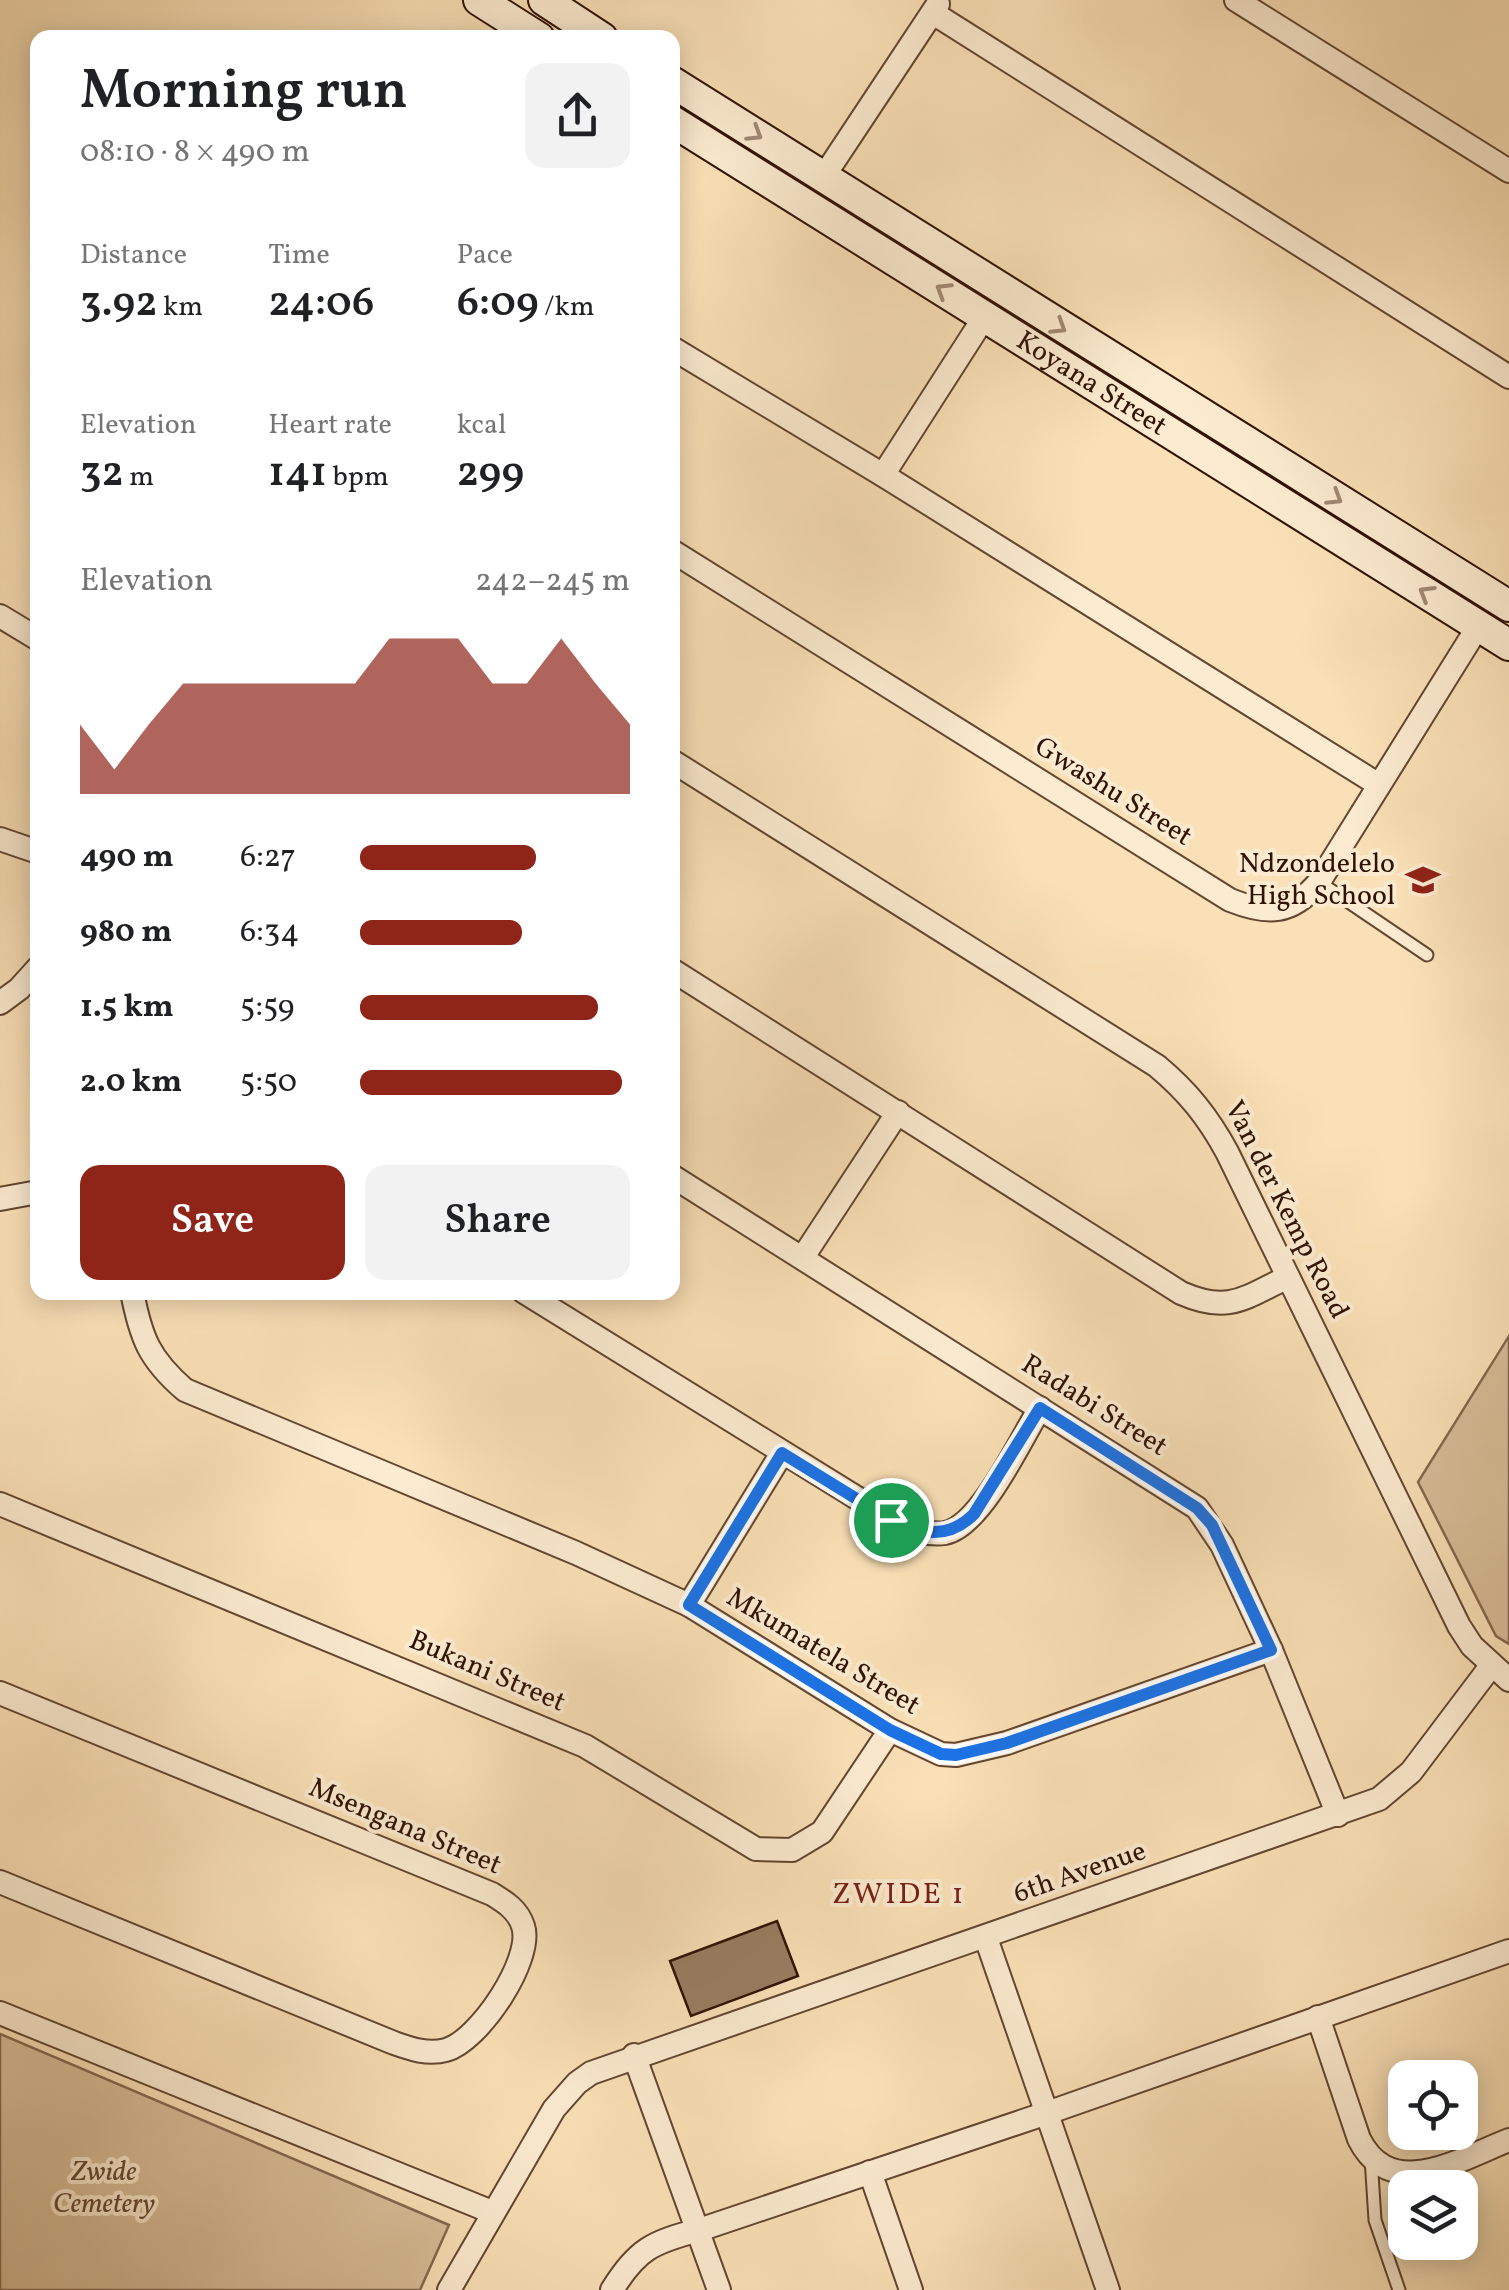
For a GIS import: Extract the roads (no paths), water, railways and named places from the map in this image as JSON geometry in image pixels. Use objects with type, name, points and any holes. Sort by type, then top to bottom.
[{"type":"main road","points":[[479,0],[527,30]]},
{"type":"main road","points":[[544,0],[590,30]]},
{"type":"main road","name":"Koyana Street","points":[[680,87],[1509,606]]},
{"type":"main road","name":"Koyana Street","points":[[680,126],[1509,644]]},
{"type":"street","points":[[1236,0],[1509,171]]},
{"type":"street","points":[[824,176],[937,6],[1509,377]]},
{"type":"street","points":[[883,475],[985,316]]},
{"type":"street","points":[[680,353],[1379,785]]},
{"type":"street","name":"Gwashu Street","points":[[680,556],[1230,900],[1252,909],[1296,905],[1319,882],[1478,624]]},
{"type":"street","points":[[0,616],[30,634]]},
{"type":"street","name":"Van der Kemp Road","points":[[680,766],[1157,1066],[1185,1089],[1214,1127],[1446,1602],[1472,1646],[1500,1673]]},
{"type":"street","points":[[0,839],[30,849]]},
{"type":"street","points":[[680,975],[1181,1293],[1202,1302],[1229,1304],[1288,1277]]},
{"type":"street","points":[[0,1003],[30,977]]},
{"type":"street","points":[[803,1257],[898,1112]]},
{"type":"street","name":"Radabi Street","points":[[680,1181],[1197,1508],[1212,1525],[1271,1650],[1338,1815]]},
{"type":"street","points":[[0,1198],[30,1193]]},
{"type":"street","name":"Mkumatela Street","points":[[134,1300],[145,1345],[166,1374],[185,1390],[576,1553],[689,1605],[890,1730],[941,1754],[977,1751],[1271,1650]]},
{"type":"street","points":[[537,1300],[910,1529],[943,1533],[965,1524],[1040,1408]]},
{"type":"street","points":[[689,1605],[782,1453]]},
{"type":"street","name":"Bukani Street","points":[[0,1504],[570,1739],[614,1761],[756,1849],[792,1850],[822,1832],[890,1730]]},
{"type":"street","name":"6th Avenue","points":[[449,2290],[492,2212],[566,2094],[591,2073],[1379,1799],[1396,1787],[1500,1673]]},
{"type":"street","name":"Msengana Street","points":[[0,1693],[492,1894],[517,1913],[526,1946],[480,2027],[464,2042],[446,2050],[426,2052],[394,2043],[0,1882]]},
{"type":"street","points":[[986,1938],[1108,2290]]},
{"type":"street","points":[[612,2290],[627,2266],[650,2245],[1047,2113],[1509,1951]]},
{"type":"street","points":[[0,2013],[492,2212]]},
{"type":"street","points":[[1318,2016],[1359,2139],[1371,2158],[1395,2173],[1408,2174],[1430,2170],[1509,2140]]},
{"type":"street","points":[[634,2056],[719,2290]]},
{"type":"street","points":[[870,2172],[911,2290]]},
{"type":"lane","points":[[1319,882],[1427,955]]},
{"type":"lane","points":[[1371,2158],[1375,2220],[1399,2290]]},
{"type":"place","name":"Ndzondelelo High School","points":[[1423,880]]},
{"type":"district","name":"ZWIDE 1","points":[[899,1895]]},
{"type":"park label","name":"Zwide Cemetery","points":[[104,2188]]}]
